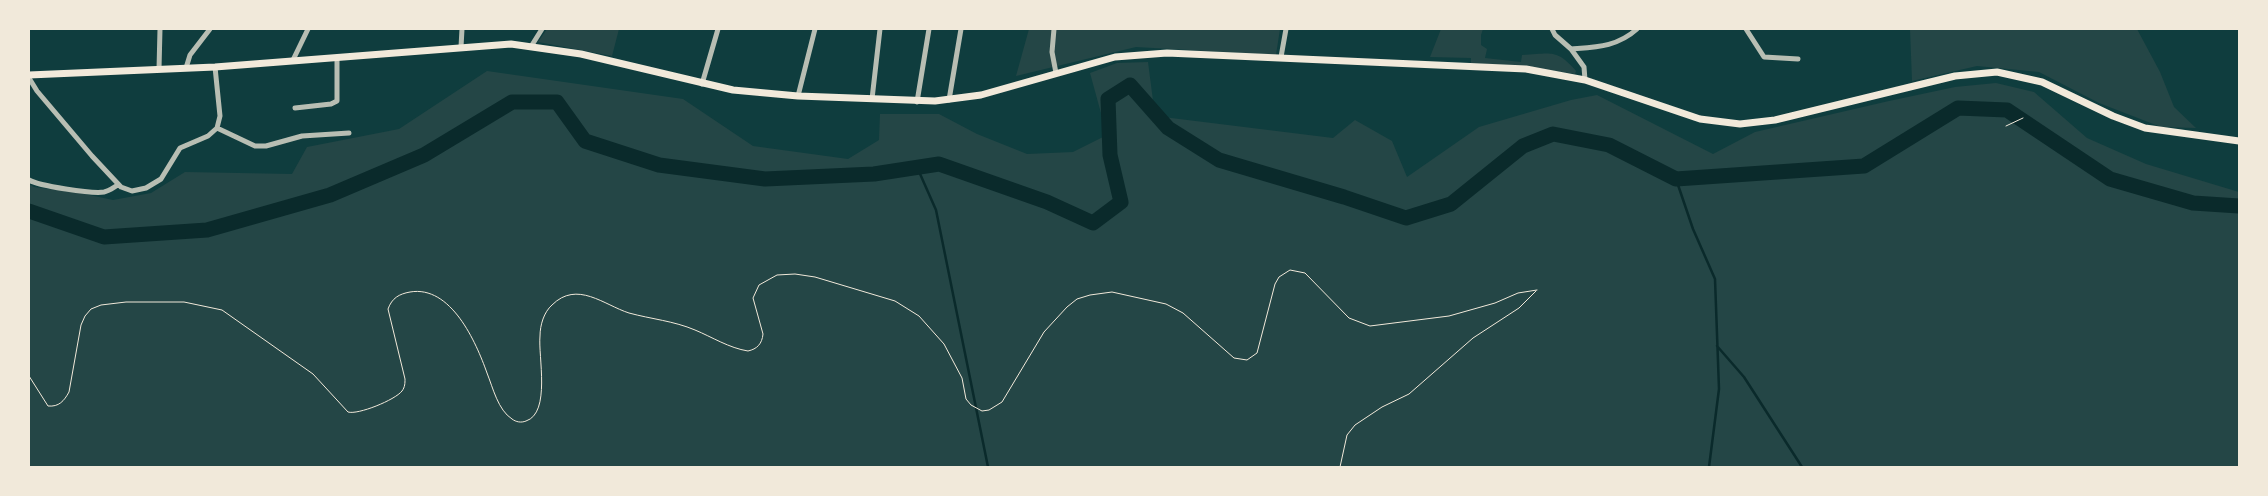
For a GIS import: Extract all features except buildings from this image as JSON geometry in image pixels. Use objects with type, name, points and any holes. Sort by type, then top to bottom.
[{"type":"main road","points":[[29,76],[216,67],[502,44],[532,45],[597,58],[702,84],[757,93],[917,102],[949,101],[981,95],[1114,57],[1145,54],[1281,57],[1508,67],[1551,72],[1585,80],[1700,119],[1740,124],[1775,120],[1955,76],[1997,72],[2042,82],[2113,116],[2145,128],[2239,141]]},
{"type":"street","points":[[159,69],[160,29]]},
{"type":"street","points":[[186,68],[190,55],[210,29]]},
{"type":"street","points":[[293,60],[308,29]]},
{"type":"street","points":[[461,46],[462,29]]},
{"type":"street","points":[[532,45],[542,29]]},
{"type":"street","points":[[702,84],[718,29]]},
{"type":"street","points":[[798,96],[815,29]]},
{"type":"street","points":[[872,99],[880,29]]},
{"type":"street","points":[[917,102],[929,29]]},
{"type":"street","points":[[949,101],[961,29]]},
{"type":"street","points":[[1054,29],[1052,52],[1056,73]]},
{"type":"street","points":[[1281,57],[1286,29]]},
{"type":"street","points":[[1552,29],[1554,35],[1570,49],[1585,70],[1585,80]]},
{"type":"street","points":[[1570,49],[1611,45],[1628,37],[1637,29]]},
{"type":"street","points":[[1746,29],[1759,52],[1764,56],[1798,59]]},
{"type":"street","points":[[295,108],[331,104],[337,101],[337,57]]},
{"type":"street","points":[[29,76],[80,142],[118,185],[129,191],[142,190],[151,185],[165,174],[180,148],[208,136],[217,128],[220,116],[216,67]]},
{"type":"street","points":[[217,128],[255,146],[266,146],[302,136],[349,133]]},
{"type":"street","points":[[29,180],[39,184],[93,192],[104,192],[118,185]]},
{"type":"path","points":[[2006,126],[2023,118]]},
{"type":"path","points":[[29,376],[43,401],[48,406],[54,407],[65,400],[69,392],[81,325],[91,309],[101,305],[126,302],[184,302],[222,310],[313,374],[348,412],[359,413],[395,396],[404,386],[405,379],[388,317],[388,310],[396,297],[404,293],[424,292],[435,295],[454,310],[486,368],[504,413],[516,422],[523,422],[530,420],[539,405],[542,385],[540,336],[546,312],[558,300],[577,295],[600,298],[628,312],[667,320],[748,351],[759,346],[763,334],[754,298],[755,292],[766,280],[777,275],[795,274],[845,285],[895,301],[907,307],[919,316],[944,344],[962,378],[966,398],[971,405],[982,411],[989,410],[1002,402],[1044,332],[1067,307],[1090,294],[1112,292],[1166,304],[1183,313],[1205,331],[1226,353],[1240,360],[1252,358],[1257,353],[1275,284],[1279,277],[1290,270],[1305,273],[1349,318],[1370,326],[1449,316],[1495,303],[1518,293],[1536,290],[1519,308],[1473,338],[1408,394],[1382,407],[1355,425],[1346,435],[1340,467]]},
{"type":"shaded area","points":[[547,29],[619,29],[612,56],[538,42]]},
{"type":"shaded area","points":[[1029,29],[1280,29],[1276,55],[1136,47],[1016,76]]},
{"type":"shaded area","points":[[1441,29],[1483,29],[1481,45],[1487,49],[1485,58],[1521,62],[1522,55],[1552,54],[1563,59],[1576,71],[1575,74],[1529,67],[1471,63],[1471,58],[1430,57]]},
{"type":"shaded area","points":[[1910,29],[2137,29],[2160,72],[2174,107],[2196,128],[2161,127],[2099,103],[2039,72],[1977,66],[1912,81]]},
{"type":"shaded area","points":[[1148,62],[1155,116],[1333,138],[1355,120],[1392,141],[1407,177],[1479,127],[1571,100],[1597,95],[1713,154],[1755,132],[1955,87],[1996,83],[2034,92],[2087,138],[2146,164],[2239,192],[2239,467],[29,467],[29,184],[34,187],[80,193],[113,200],[151,193],[185,172],[292,174],[307,147],[399,129],[487,71],[683,99],[753,146],[848,159],[879,140],[880,114],[939,114],[977,134],[1027,154],[1073,152],[1107,135],[1090,73],[1117,63]]},
{"type":"waterway","points":[[29,211],[104,237],[207,230],[330,195],[424,155],[512,102],[557,102],[585,141],[659,165],[765,179],[874,174],[939,164],[1047,202],[1093,223],[1121,202],[1110,155],[1108,99],[1130,85],[1168,128],[1219,160],[1344,197],[1406,218],[1451,204],[1523,146],[1553,134],[1609,145],[1676,179],[1864,166],[1958,108],[2007,110],[2110,179],[2193,203],[2239,206]]},
{"type":"waterway","points":[[917,167],[936,210],[988,467]]},
{"type":"waterway","points":[[1676,179],[1693,229],[1715,279],[1719,389],[1709,467]]},
{"type":"waterway","points":[[1717,346],[1744,377],[1802,467]]}]
